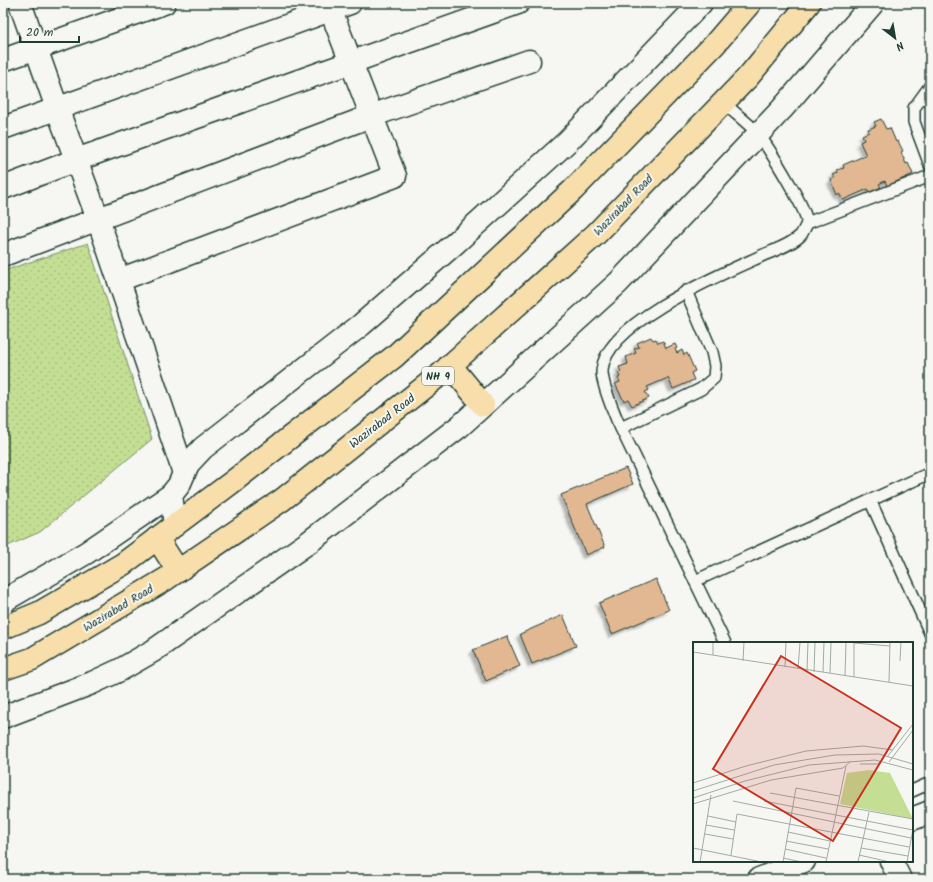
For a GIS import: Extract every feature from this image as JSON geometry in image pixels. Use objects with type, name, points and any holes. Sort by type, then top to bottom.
[{"type":"highway","points":[[3,628],[39,613],[123,564],[231,483],[395,356],[574,190],[714,45],[750,3]]},
{"type":"highway","name":"Wazirabad Road","points":[[3,669],[32,659],[178,571],[282,500],[450,366],[596,234],[748,77],[809,3]]},
{"type":"highway","points":[[450,366],[483,405]]},
{"type":"highway","points":[[157,538],[178,571]]},
{"type":"street","points":[[20,3],[56,108],[98,218],[184,473]]},
{"type":"street","points":[[3,60],[164,3]]},
{"type":"street","points":[[3,188],[76,160],[518,3]]},
{"type":"street","points":[[3,604],[5,600],[86,553],[171,495],[179,485],[184,473],[194,457],[203,448],[361,325],[452,246],[557,151],[633,75],[701,3]]},
{"type":"street","points":[[3,717],[92,683],[120,670],[153,651],[309,542],[460,426],[618,283],[782,109],[873,3]]},
{"type":"street","points":[[3,128],[336,5],[351,63],[395,176],[119,280]]},
{"type":"street","points":[[3,255],[371,116],[529,61]]},
{"type":"street","points":[[171,495],[175,525]]},
{"type":"street","points":[[913,819],[930,812]]},
{"type":"street","points":[[891,862],[900,879]]},
{"type":"street","points":[[759,879],[795,869]]},
{"type":"lane","points":[[930,86],[914,108],[914,122],[930,164]]},
{"type":"lane","points":[[723,102],[758,134],[792,188],[804,211],[807,223],[801,236],[786,245],[702,282],[640,320],[626,332],[607,356],[602,370],[604,382],[621,428],[725,642]]},
{"type":"lane","points":[[807,223],[930,176]]},
{"type":"lane","points":[[621,428],[701,389],[714,378],[715,366],[712,352],[686,291]]},
{"type":"lane","points":[[695,580],[930,473]]},
{"type":"lane","points":[[870,500],[930,633]]},
{"type":"lane","points":[[913,790],[930,783]]},
{"type":"green space","points":[[88,243],[152,439],[40,532],[3,548],[3,271]]},
{"type":"building","points":[[881,119],[886,129],[890,128],[896,142],[898,141],[903,151],[901,152],[906,164],[908,163],[913,174],[887,186],[885,181],[879,184],[881,187],[870,192],[868,189],[843,200],[839,193],[837,195],[831,180],[835,178],[833,175],[838,173],[837,170],[844,168],[843,165],[866,155],[860,142],[864,140],[862,135],[869,132],[868,129],[876,126],[874,122]]},
{"type":"building","points":[[651,337],[653,340],[656,339],[658,343],[663,341],[666,348],[675,344],[677,353],[682,350],[684,355],[687,353],[695,371],[691,373],[694,380],[673,389],[668,378],[647,387],[649,390],[645,392],[649,398],[632,406],[628,399],[624,401],[615,384],[620,382],[618,378],[620,377],[618,373],[621,372],[619,367],[628,364],[626,357],[636,353],[634,349],[639,347],[637,343]]},
{"type":"building","points":[[626,468],[633,484],[587,504],[605,547],[586,555],[561,495]]},
{"type":"building","points":[[656,579],[669,610],[612,634],[599,603]]},
{"type":"building","points":[[563,615],[576,646],[532,664],[520,634]]},
{"type":"building","points":[[507,636],[520,666],[486,681],[473,650]]}]
